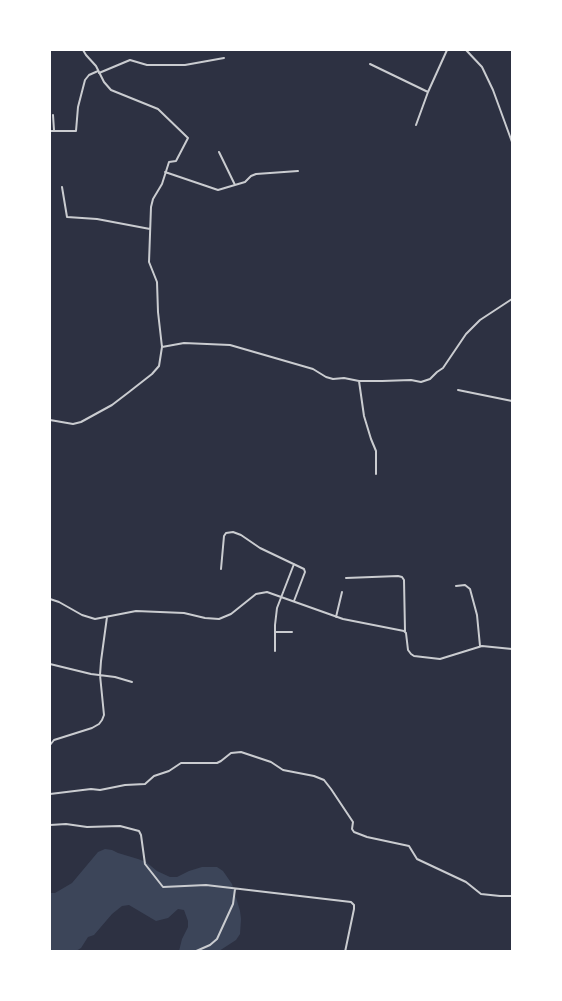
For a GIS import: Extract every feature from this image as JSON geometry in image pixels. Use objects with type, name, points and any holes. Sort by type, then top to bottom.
[{"type":"street","points":[[50,420],[78,424],[112,405],[156,371],[161,362],[157,282],[149,262],[152,201],[162,184],[170,162],[176,161],[186,143],[187,136],[155,107],[111,90],[83,50]]},
{"type":"street","points":[[416,125],[447,50]]},
{"type":"street","points":[[466,50],[482,67],[494,90],[513,142]]},
{"type":"street","points":[[50,131],[76,130],[78,108],[89,75],[130,60],[147,65],[185,64],[224,58]]},
{"type":"street","points":[[370,64],[428,92]]},
{"type":"street","points":[[53,115],[54,130]]},
{"type":"street","points":[[219,152],[235,185]]},
{"type":"street","points":[[165,172],[214,190],[235,185],[256,174],[298,171]]},
{"type":"street","points":[[62,187],[66,215],[69,217],[97,219],[150,229]]},
{"type":"street","points":[[162,347],[184,343],[230,345],[314,369],[326,377],[359,381],[411,380],[421,382],[430,379],[445,367],[466,334],[480,320],[513,300]]},
{"type":"street","points":[[359,381],[364,416],[376,451],[376,474]]},
{"type":"street","points":[[458,390],[513,401]]},
{"type":"street","points":[[221,569],[224,536],[226,533],[233,532],[241,535],[304,570],[294,601]]},
{"type":"street","points":[[276,651],[277,608],[294,564]]},
{"type":"street","points":[[346,578],[402,577],[404,580],[405,631],[408,650],[414,656],[444,658],[480,646],[513,649]]},
{"type":"street","points":[[456,586],[465,585],[470,589],[477,615],[480,646]]},
{"type":"street","points":[[50,599],[92,619],[142,611],[180,613],[219,619],[231,614],[258,593],[267,592],[336,616],[405,631]]},
{"type":"street","points":[[336,616],[342,592]]},
{"type":"street","points":[[50,745],[54,740],[92,728],[102,720],[104,715],[100,675],[101,654],[107,617]]},
{"type":"street","points":[[275,632],[292,632]]},
{"type":"street","points":[[50,664],[132,682]]},
{"type":"street","points":[[50,794],[145,784],[154,776],[181,763],[217,763],[231,753],[242,752],[271,762],[283,770],[324,780],[352,822],[354,832],[409,846],[418,860],[466,882],[481,894],[513,896]]},
{"type":"street","points":[[50,825],[120,826],[139,831],[145,866],[162,886],[200,885],[351,902],[354,909],[345,951]]},
{"type":"street","points":[[194,951],[218,939],[233,904],[235,889]]},
{"type":"shaded area","points":[[105,849],[146,862],[157,871],[170,877],[177,877],[202,867],[217,867],[223,871],[232,884],[240,911],[240,934],[236,940],[219,951],[179,951],[188,927],[184,910],[178,909],[168,918],[156,921],[129,905],[122,906],[112,914],[76,951],[51,951],[50,893],[55,893],[72,883],[98,852]]}]
